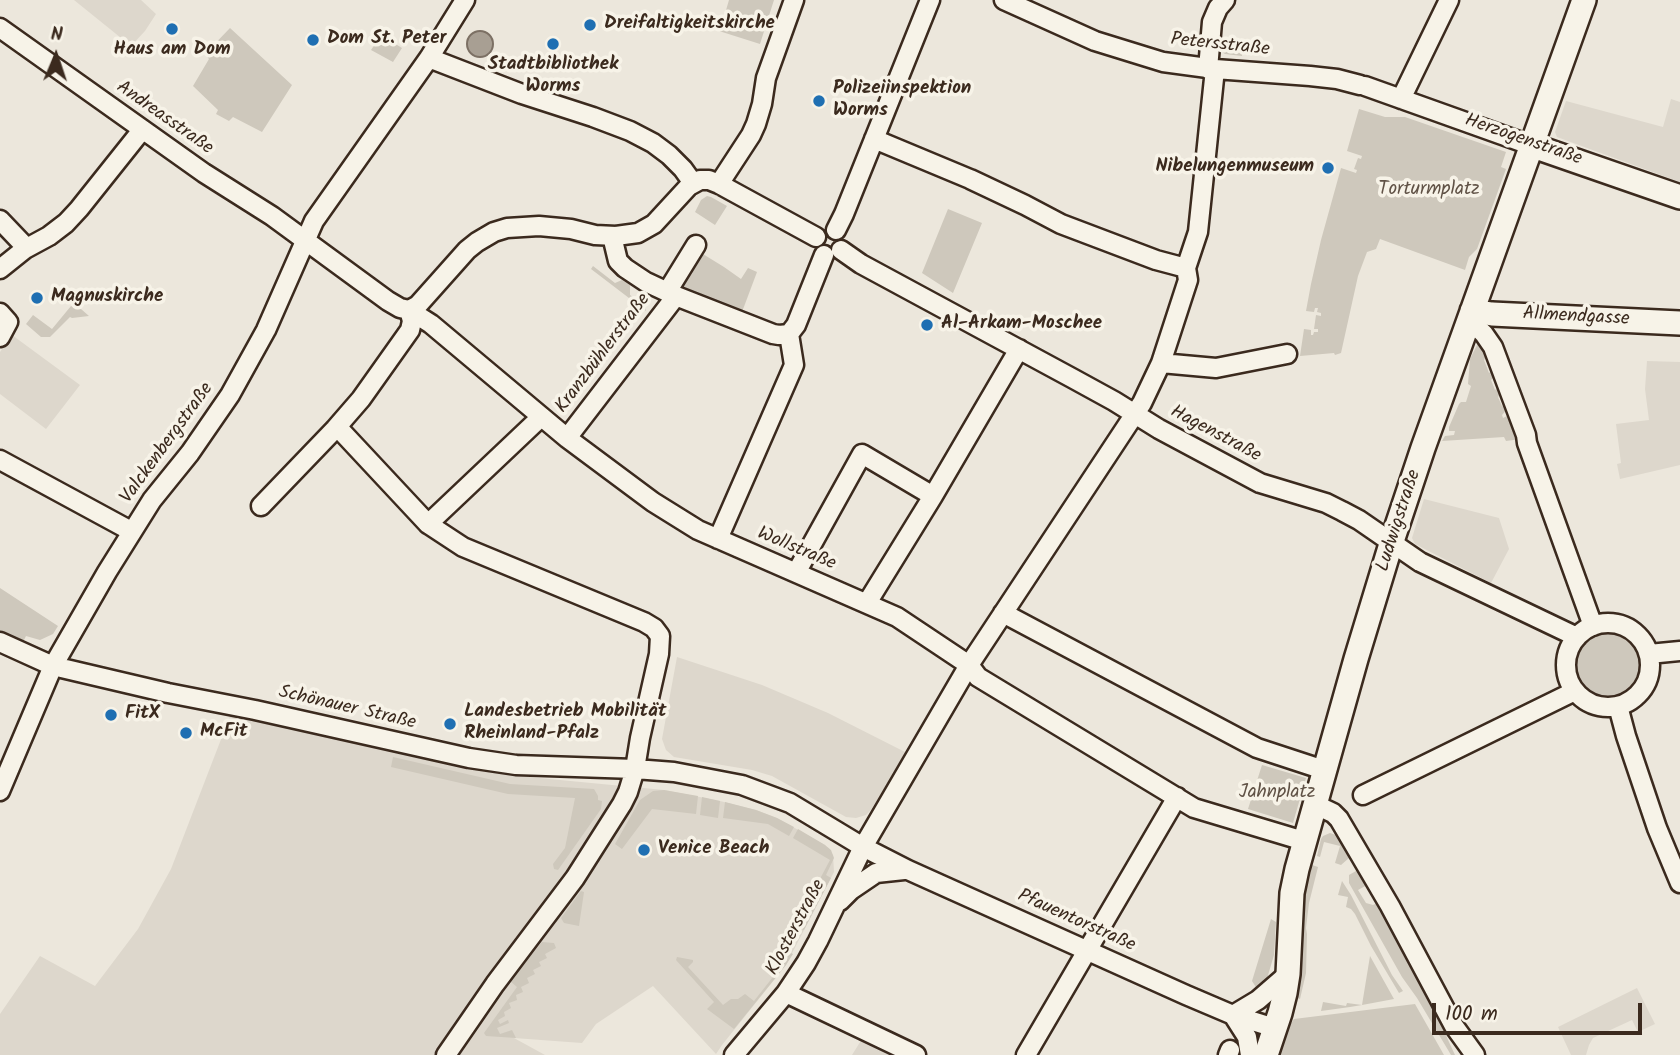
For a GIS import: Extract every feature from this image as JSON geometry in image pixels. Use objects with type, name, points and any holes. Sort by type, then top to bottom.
[{"type":"main road","name":"Ludwigstraße","points":[[1266,1055],[1285,993],[1292,893],[1304,841],[1391,544],[1584,0]]},
{"type":"main road","name":"Herzogenstraße","points":[[1532,146],[1680,197]]},
{"type":"main road","name":"Allmendgasse","points":[[1470,318],[1492,314],[1680,324]]},
{"type":"street","name":"Valckenbergstraße","points":[[0,791],[52,666],[131,531],[213,421],[266,330],[314,221],[429,58],[465,0]]},
{"type":"street","points":[[719,184],[756,124],[766,78],[794,0]]},
{"type":"street","points":[[836,230],[930,0]]},
{"type":"street","name":"Petersstraße","points":[[1004,0],[1095,41],[1163,62],[1212,69],[1310,75],[1362,86]]},
{"type":"street","name":"Klosterstraße","points":[[734,1055],[786,993],[818,941],[863,847],[969,665],[1142,403],[1161,363],[1188,280],[1186,268],[1198,232],[1212,69],[1212,23],[1224,0]]},
{"type":"street","points":[[1401,99],[1449,0]]},
{"type":"street","name":"Andreasstraße","points":[[0,28],[142,130],[306,240]]},
{"type":"street","points":[[429,58],[459,63],[522,94],[631,131],[669,155],[693,183]]},
{"type":"street","name":"Herzogenstraße","points":[[1362,86],[1532,146]]},
{"type":"street","points":[[0,269],[25,249],[66,223],[142,130]]},
{"type":"street","points":[[874,139],[982,184],[1060,224],[1186,268]]},
{"type":"street","points":[[261,506],[360,399],[410,330],[412,321],[409,310],[418,305],[467,250],[485,236],[507,228],[539,226],[607,236],[634,234],[649,228],[693,183],[709,180],[816,237]]},
{"type":"street","points":[[0,220],[25,249]]},
{"type":"street","points":[[607,236],[618,261],[646,282],[779,335],[789,334],[796,325],[832,253],[844,244],[843,238],[831,228],[825,229],[816,237],[816,247],[820,252],[832,253]]},
{"type":"street","name":"Wollstraße","points":[[306,240],[388,301],[431,324],[567,438],[653,502],[698,530],[897,617],[969,665],[978,677],[1194,808],[1304,841]]},
{"type":"street","name":"Kranzbühlerstraße","points":[[567,438],[671,294],[696,246]]},
{"type":"street","name":"Hagenstraße","points":[[832,253],[861,264],[1260,483],[1326,503],[1359,520],[1420,562],[1577,637]]},
{"type":"street","points":[[1470,318],[1493,347],[1593,626]]},
{"type":"street","points":[[718,539],[794,365],[789,334]]},
{"type":"street","points":[[867,603],[1019,349]]},
{"type":"street","points":[[1161,363],[1216,368],[1287,354]]},
{"type":"street","points":[[428,524],[541,417]]},
{"type":"street","points":[[335,429],[343,433],[428,524],[463,547],[640,620],[658,632],[660,640],[635,769],[622,804],[575,878],[495,984],[446,1055]]},
{"type":"street","points":[[796,573],[862,454],[933,496]]},
{"type":"street","points":[[0,460],[131,531]]},
{"type":"street","points":[[1003,613],[1257,748],[1324,770]]},
{"type":"street","points":[[1618,624],[1630,629],[1645,644],[1650,667],[1647,680],[1641,692],[1631,701],[1618,706],[1594,705],[1575,691],[1567,674],[1566,664],[1571,645],[1577,637],[1593,626],[1618,624]]},
{"type":"street","name":"Schönauer Straße","points":[[0,642],[52,666],[469,758],[516,765],[674,772],[742,785],[778,797],[863,847]]},
{"type":"street","points":[[1649,654],[1680,650]]},
{"type":"street","points":[[1363,795],[1575,691]]},
{"type":"street","points":[[1618,706],[1657,828],[1680,883]]},
{"type":"street","points":[[1026,1055],[1177,797]]},
{"type":"street","points":[[1314,804],[1339,819],[1390,906],[1454,1026],[1465,1055]]},
{"type":"street","name":"Pfauentorstraße","points":[[863,847],[1084,956],[1233,1015],[1275,1028]]},
{"type":"street","points":[[834,907],[851,890],[876,873],[908,870]]},
{"type":"street","points":[[1250,1055],[1247,1037],[1233,1015],[1258,1000],[1287,974]]},
{"type":"street","points":[[786,993],[916,1055]]},
{"type":"street","points":[[1454,1026],[1475,1055]]},
{"type":"shaded area","points":[[74,0],[141,0],[156,14],[131,46]]},
{"type":"shaded area","points":[[480,31],[490,34],[493,44],[490,54],[480,57],[470,54],[467,44],[470,34]]},
{"type":"shaded area","points":[[1671,99],[1680,102],[1680,182],[1557,137],[1555,132],[1566,101],[1663,127]]},
{"type":"shaded area","points":[[12,335],[80,385],[46,429],[0,394],[0,352]]},
{"type":"shaded area","points":[[1647,361],[1680,362],[1680,465],[1620,479],[1617,464],[1621,463],[1616,424],[1649,420],[1645,389]]},
{"type":"shaded area","points":[[1424,499],[1499,518],[1509,549],[1491,583],[1415,544],[1412,538]]},
{"type":"shaded area","points":[[677,657],[762,685],[828,713],[907,753],[870,811],[856,818],[846,817],[772,776],[674,757],[666,750],[662,739]]},
{"type":"shaded area","points":[[230,716],[508,775],[664,790],[756,810],[777,818],[825,845],[833,855],[834,872],[786,965],[716,1054],[653,986],[596,1024],[582,1043],[514,1038],[545,1055],[0,1055],[0,1014],[40,956],[95,986],[138,929],[171,869]]},
{"type":"shaded area","points":[[1637,988],[1655,1024],[1638,1032],[1632,1020],[1593,1038],[1586,1055],[1571,1055],[1558,1027]]},
{"type":"shaded area","points":[[862,1039],[900,1055],[852,1055]]},
{"type":"green space","points":[[729,0],[774,0],[760,44],[719,31],[726,20],[724,17]]},
{"type":"green space","points":[[230,28],[292,85],[262,132],[233,117],[229,121],[216,114],[218,110],[193,86],[209,59],[205,54]]},
{"type":"green space","points":[[1220,29],[1221,40],[1243,45],[1242,56],[1222,52],[1219,44]]},
{"type":"green space","points":[[381,35],[402,48],[393,62],[371,50]]},
{"type":"green space","name":"Torturmplatz","points":[[1359,109],[1385,117],[1405,117],[1506,152],[1501,167],[1506,169],[1477,249],[1469,257],[1465,270],[1380,239],[1376,249],[1367,252],[1358,276],[1341,353],[1300,356],[1304,329],[1311,330],[1311,335],[1318,332],[1318,329],[1314,329],[1316,315],[1321,316],[1321,313],[1317,312],[1318,308],[1315,308],[1314,312],[1306,311],[1321,240],[1341,168],[1356,173],[1357,170],[1354,169],[1358,158],[1361,159],[1362,156],[1347,151]]},
{"type":"green space","points":[[707,196],[727,206],[715,225],[695,212],[701,200]]},
{"type":"green space","points":[[948,209],[982,223],[953,293],[922,273]]},
{"type":"green space","points":[[698,251],[741,279],[748,268],[757,272],[742,312],[679,286]]},
{"type":"green space","points":[[593,266],[615,283],[622,280],[630,285],[630,295],[645,306],[646,311],[591,269]]},
{"type":"green space","points":[[71,306],[81,309],[89,316],[70,317],[50,337],[41,337],[26,324],[33,315],[52,329]]},
{"type":"green space","points":[[1479,341],[1490,352],[1484,360],[1489,373],[1496,367],[1498,373],[1491,380],[1495,390],[1502,384],[1504,389],[1498,397],[1502,406],[1509,401],[1511,405],[1502,415],[1503,418],[1507,416],[1512,429],[1520,431],[1521,439],[1506,441],[1504,437],[1442,441],[1445,436],[1454,435],[1455,431],[1449,431],[1449,427],[1459,404],[1466,402],[1471,386],[1468,384],[1470,359]]},
{"type":"green space","points":[[0,588],[58,626],[53,634],[40,640],[26,636],[23,642],[0,633]]},
{"type":"green space","points":[[1612,630],[1636,644],[1641,669],[1628,692],[1605,700],[1579,685],[1573,660],[1586,637]]},
{"type":"green space","points":[[393,757],[510,784],[594,789],[598,800],[602,801],[601,809],[558,870],[554,869],[553,864],[565,848],[575,798],[508,794],[391,767]]},
{"type":"green space","name":"Jahnplatz","points":[[1262,765],[1306,778],[1293,823],[1248,809]]},
{"type":"green space","points":[[664,790],[698,796],[696,814],[652,809],[622,849],[615,844],[640,800],[653,791]]},
{"type":"green space","points":[[702,797],[720,801],[718,818],[700,815]]},
{"type":"green space","points":[[725,802],[756,810],[794,827],[789,836],[768,824],[723,818]]},
{"type":"green space","points":[[798,829],[825,845],[834,858],[826,875],[831,878],[804,930],[795,926],[830,860],[793,838]]},
{"type":"green space","points":[[1330,833],[1339,834],[1349,851],[1349,858],[1341,865],[1335,863],[1340,846],[1324,842],[1320,857],[1317,856],[1321,839]]},
{"type":"green space","points":[[1309,864],[1318,867],[1309,903],[1306,973],[1300,999],[1294,997],[1299,909]]},
{"type":"green space","points":[[1356,871],[1362,873],[1369,884],[1358,890],[1366,903],[1373,905],[1379,902],[1455,1055],[1451,1055],[1402,977],[1349,883],[1349,875]]},
{"type":"green space","points":[[1342,881],[1403,991],[1399,993],[1355,914],[1346,907],[1348,897],[1338,895]]},
{"type":"green space","points":[[581,891],[584,892],[579,926],[564,923],[561,918]]},
{"type":"green space","points":[[1271,919],[1276,922],[1274,955],[1266,982],[1259,992],[1252,981]]},
{"type":"green space","points":[[542,942],[554,943],[556,948],[545,954],[547,958],[539,962],[541,966],[533,970],[535,974],[527,978],[529,983],[521,987],[523,992],[516,995],[517,1000],[509,1003],[511,1008],[498,1020],[500,1024],[508,1020],[509,1023],[497,1028],[500,1034],[512,1030],[516,1038],[486,1036],[484,1033],[517,987],[510,981]]},
{"type":"green space","points":[[781,948],[793,954],[734,1029],[707,1009],[714,1002],[676,960],[677,957],[693,960],[688,967],[723,1005],[745,994],[754,1001],[784,963],[776,955]]},
{"type":"green space","points":[[1370,956],[1394,999],[1362,1005]]},
{"type":"green space","points":[[1323,1002],[1346,1006],[1347,1003],[1362,1005],[1321,1011]]},
{"type":"green space","points":[[1415,1004],[1444,1055],[1278,1055],[1294,1019]]},
{"type":"place","name":"Dreifaltigkeitskirche","points":[[590,25]]},
{"type":"place","name":"Haus am Dom","points":[[172,29]]},
{"type":"place","name":"Dom St. Peter","points":[[313,40]]},
{"type":"place","name":"Stadtbibliothek Worms","points":[[553,44]]},
{"type":"place","name":"Polizeiinspektion Worms","points":[[819,101]]},
{"type":"place","name":"Nibelungenmuseum","points":[[1328,168]]},
{"type":"place","name":"Magnuskirche","points":[[37,298]]},
{"type":"place","name":"Al-Arkam-Moschee","points":[[927,325]]},
{"type":"place","name":"FitX","points":[[111,715]]},
{"type":"place","name":"Landesbetrieb Mobilität Rheinland-Pfalz","points":[[450,724]]},
{"type":"place","name":"McFit","points":[[186,733]]},
{"type":"place","name":"Venice Beach","points":[[644,850]]}]
